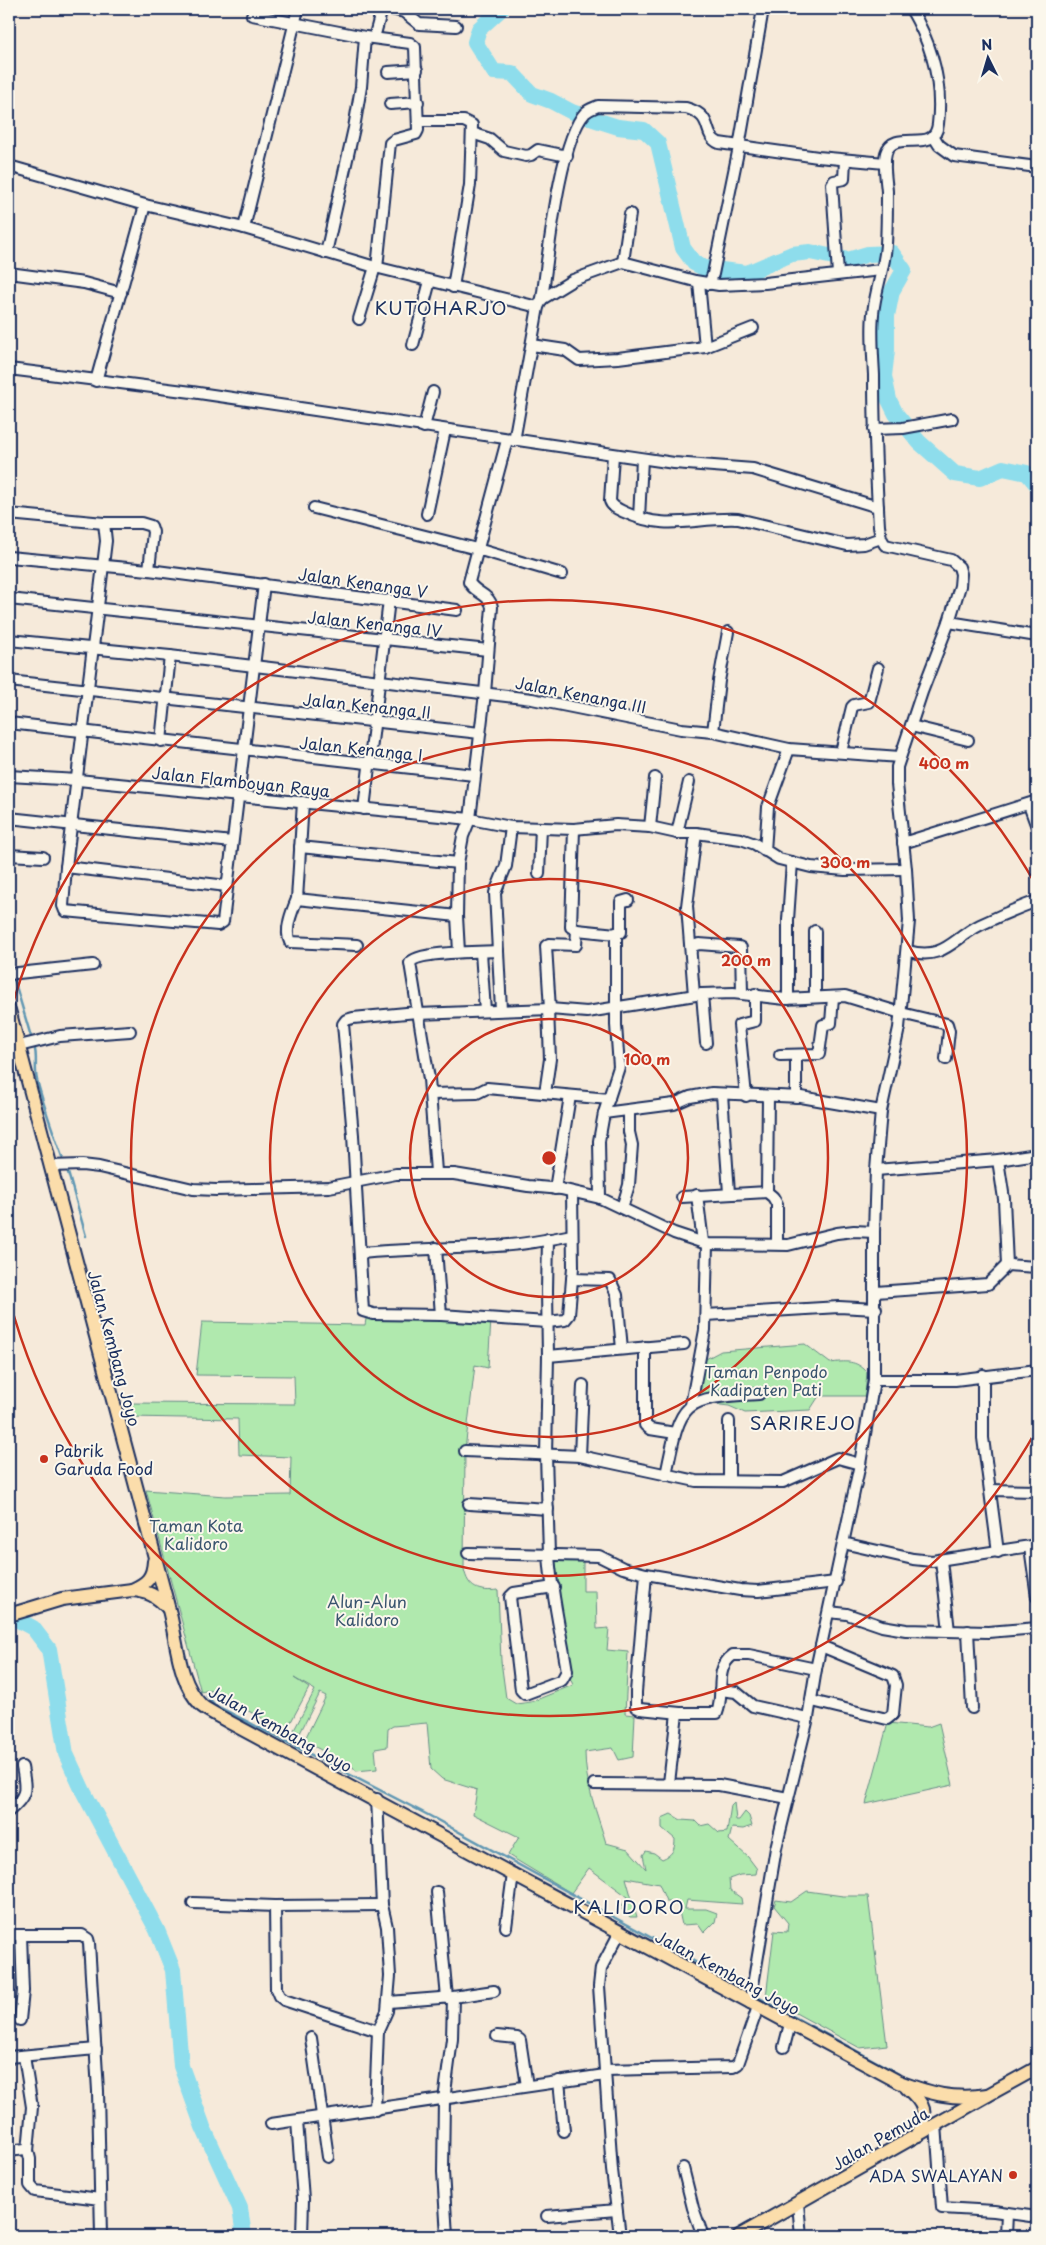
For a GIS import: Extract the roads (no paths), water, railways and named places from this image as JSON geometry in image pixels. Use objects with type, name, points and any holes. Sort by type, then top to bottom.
[{"type":"main road","name":"Jalan Kembang Joyo","points":[[9,1013],[188,1686],[203,1707],[620,1932],[753,1999],[790,2024],[899,2082],[943,2096],[970,2098],[988,2095]]},
{"type":"main road","points":[[132,1590],[145,1584],[150,1578],[154,1555]]},
{"type":"main road","points":[[9,1615],[62,1599],[132,1590],[144,1591],[154,1595],[169,1610]]},
{"type":"main road","name":"Jalan Pemuda","points":[[739,2236],[1037,2068]]},
{"type":"main road","points":[[899,2082],[922,2104],[924,2118],[918,2135]]},
{"type":"street","points":[[244,228],[298,9]]},
{"type":"street","points":[[326,253],[354,128],[370,38],[382,9]]},
{"type":"street","points":[[391,9],[404,12],[419,24],[456,26]]},
{"type":"street","points":[[705,347],[704,283],[714,269],[739,146],[763,9]]},
{"type":"street","points":[[271,2124],[444,2100],[605,2073],[733,2067],[738,2064],[753,1999],[769,1885],[812,1701],[816,1669],[860,1464],[874,1380],[876,1170],[881,1111],[901,1013],[908,951],[909,921],[906,869],[897,767],[949,622],[961,579],[956,562],[888,546],[881,538],[878,507],[874,429],[873,315],[885,252],[887,212],[886,152],[894,143],[929,140],[934,137],[938,126],[940,102],[938,76],[928,43],[911,9]]},
{"type":"street","points":[[252,15],[370,38],[413,44],[417,52],[417,133],[390,143],[376,267],[359,318]]},
{"type":"street","points":[[388,72],[417,70]]},
{"type":"street","points":[[390,104],[418,102]]},
{"type":"street","points":[[460,952],[457,916],[458,863],[463,836],[470,819],[485,693],[492,607],[491,602],[484,594],[471,586],[469,582],[510,440],[532,345],[560,186],[567,156],[579,122],[586,112],[598,106],[686,108],[693,110],[704,118],[714,141],[845,160],[885,163]]},
{"type":"street","points":[[418,121],[464,121],[472,125],[468,202],[453,287]]},
{"type":"street","points":[[472,133],[490,139],[504,151],[526,156],[534,154],[538,150],[567,156]]},
{"type":"street","points":[[934,137],[939,145],[954,156],[1037,167]]},
{"type":"street","points":[[838,274],[832,184],[834,181],[844,179],[845,160]]},
{"type":"street","points":[[9,166],[145,205],[244,228],[326,253],[453,287],[540,303],[573,280],[623,262],[704,283],[765,283],[881,270]]},
{"type":"street","points":[[96,380],[145,205]]},
{"type":"street","points":[[623,262],[630,214]]},
{"type":"street","points":[[9,273],[84,283],[121,293]]},
{"type":"street","points":[[414,345],[430,281]]},
{"type":"street","points":[[532,345],[565,350],[579,360],[618,358],[705,347],[752,328]]},
{"type":"street","points":[[9,369],[192,392],[642,459],[753,469],[878,507]]},
{"type":"street","points":[[424,427],[433,392]]},
{"type":"street","points":[[874,429],[903,428],[952,419]]},
{"type":"street","points":[[427,514],[445,430]]},
{"type":"street","points":[[613,455],[610,501],[615,508],[640,518],[670,524],[720,518],[738,519],[847,545],[864,544],[881,538]]},
{"type":"street","points":[[640,518],[642,459]]},
{"type":"street","points":[[314,508],[477,549],[562,574]]},
{"type":"street","points":[[9,514],[104,523],[141,523],[151,526],[153,532],[149,570]]},
{"type":"street","points":[[104,523],[106,541],[66,867],[63,906],[65,911],[218,925],[224,922],[264,584]]},
{"type":"street","name":"Jalan Kenanga V","points":[[9,557],[149,570],[458,610]]},
{"type":"street","name":"Jalan Kenanga IV","points":[[9,599],[99,607],[488,650]]},
{"type":"street","points":[[364,809],[388,600]]},
{"type":"street","points":[[949,622],[1037,636]]},
{"type":"street","points":[[713,732],[719,681],[728,632]]},
{"type":"street","name":"Jalan Kenanga III","points":[[9,640],[170,656],[532,699],[681,729],[713,732],[789,749],[900,757]]},
{"type":"street","points":[[161,741],[170,656]]},
{"type":"street","points":[[841,752],[852,707],[869,702],[878,668]]},
{"type":"street","name":"Jalan Kenanga II","points":[[9,681],[480,733]]},
{"type":"street","name":"Jalan Kenanga I","points":[[9,723],[474,775]]},
{"type":"street","points":[[911,726],[968,740]]},
{"type":"street","points":[[765,852],[768,807],[789,749]]},
{"type":"street","name":"Jalan Flamboyan Raya","points":[[9,776],[78,780],[303,802],[470,819],[511,827],[574,829],[616,826],[650,827],[677,833],[696,833],[741,840],[755,844],[779,859],[826,870],[906,869]]},
{"type":"street","points":[[650,827],[655,778]]},
{"type":"street","points":[[677,833],[689,782]]},
{"type":"street","points":[[303,802],[297,899],[290,917],[288,937],[290,942],[357,945]]},
{"type":"street","points":[[903,843],[1033,803],[1037,827]]},
{"type":"street","points":[[9,818],[232,842]]},
{"type":"street","points":[[502,1010],[495,893],[506,866],[511,827]]},
{"type":"street","points":[[539,874],[541,828]]},
{"type":"street","points":[[574,829],[571,928],[621,932],[621,902],[628,900]]},
{"type":"street","points":[[696,833],[687,906],[691,950],[706,1043]]},
{"type":"street","points":[[300,847],[458,863]]},
{"type":"street","points":[[9,855],[43,857]]},
{"type":"street","points":[[788,999],[788,920],[792,862]]},
{"type":"street","points":[[66,867],[227,886]]},
{"type":"street","points":[[297,899],[457,916]]},
{"type":"street","points":[[908,951],[920,954],[936,953],[948,948],[976,927],[1036,904]]},
{"type":"street","points":[[546,1093],[550,1059],[546,946],[549,944],[576,945],[578,930]]},
{"type":"street","points":[[815,931],[815,997]]},
{"type":"street","points":[[600,1198],[599,1141],[604,1113],[619,1066],[616,1025],[618,1008],[616,933]]},
{"type":"street","points":[[691,950],[693,946],[699,944],[741,948],[742,993]]},
{"type":"street","points":[[436,1172],[430,1094],[410,966],[412,960],[460,952],[498,951]]},
{"type":"street","points":[[481,952],[485,1011]]},
{"type":"street","points":[[9,974],[93,965]]},
{"type":"street","points":[[572,1192],[572,1279],[569,1316],[565,1320],[547,1322],[373,1314],[363,1311],[350,1095],[344,1050],[344,1021],[353,1018],[418,1013],[549,1009],[587,1012],[698,995],[742,993],[788,999],[833,996],[852,998],[949,1026],[946,1059]]},
{"type":"street","points":[[746,1096],[739,1025],[755,1021],[755,994]]},
{"type":"street","points":[[780,1056],[819,1054],[823,1025],[831,1023],[833,996]]},
{"type":"street","points":[[19,1046],[60,1036],[130,1031]]},
{"type":"street","points":[[796,1055],[796,1097]]},
{"type":"street","points":[[430,1094],[477,1093],[487,1088],[609,1099]]},
{"type":"street","points":[[604,1113],[629,1112],[674,1104],[700,1094],[796,1097],[881,1111]]},
{"type":"street","points":[[722,1094],[729,1193]]},
{"type":"street","points":[[555,1189],[570,1096]]},
{"type":"street","points":[[767,1192],[768,1097]]},
{"type":"street","points":[[622,1208],[629,1185],[631,1162],[632,1145],[629,1132],[629,1112]]},
{"type":"street","points":[[876,1170],[998,1160],[1037,1154]]},
{"type":"street","points":[[876,1292],[988,1284],[1007,1265],[1004,1199],[998,1160]]},
{"type":"street","points":[[50,1166],[82,1165],[99,1167],[192,1189],[216,1190],[329,1187],[396,1174],[436,1172],[555,1189],[600,1198],[674,1233],[705,1243],[795,1244],[828,1235],[854,1231],[874,1232]]},
{"type":"street","points":[[682,1196],[767,1192],[774,1197],[777,1204],[777,1244]]},
{"type":"street","points":[[691,1405],[706,1315],[705,1243],[696,1195]]},
{"type":"street","points":[[360,1254],[436,1248],[496,1246],[572,1235]]},
{"type":"street","points":[[548,1239],[546,1455],[549,1554],[554,1587],[566,1674],[562,1680],[526,1694],[521,1690],[510,1597],[514,1593],[554,1587]]},
{"type":"street","points":[[436,1248],[441,1316]]},
{"type":"street","points":[[1007,1265],[1037,1267]]},
{"type":"street","points":[[572,1279],[610,1280],[617,1295],[622,1349]]},
{"type":"street","points":[[706,1315],[839,1307],[876,1308]]},
{"type":"street","points":[[548,1356],[684,1344]]},
{"type":"street","points":[[645,1347],[645,1425],[650,1429],[675,1433]]},
{"type":"street","points":[[874,1380],[955,1380],[1037,1370]]},
{"type":"street","points":[[983,1376],[983,1438],[998,1552]]},
{"type":"street","points":[[580,1456],[583,1385]]},
{"type":"street","points":[[666,1475],[679,1419],[691,1405],[704,1399],[759,1394]]},
{"type":"street","points":[[729,1421],[729,1481]]},
{"type":"street","points":[[465,1450],[580,1456],[696,1480],[783,1482],[838,1458],[860,1464]]},
{"type":"street","points":[[990,1490],[1037,1491]]},
{"type":"street","points":[[469,1504],[548,1509]]},
{"type":"street","points":[[843,1543],[913,1560],[941,1560],[1034,1546],[1037,1597]]},
{"type":"street","points":[[468,1552],[599,1556],[623,1568],[646,1574],[750,1591],[836,1582]]},
{"type":"street","points":[[941,1560],[949,1631]]},
{"type":"street","points":[[646,1574],[636,1707],[677,1713],[717,1712],[723,1664],[736,1654],[765,1657],[816,1669]]},
{"type":"street","points":[[829,1612],[847,1614],[892,1628],[988,1632],[1037,1628]]},
{"type":"street","points":[[968,1631],[972,1708]]},
{"type":"street","points":[[812,1701],[887,1719],[892,1714],[896,1685],[893,1676],[821,1646]]},
{"type":"street","points":[[720,1690],[736,1692],[753,1706],[807,1718]]},
{"type":"street","points":[[669,1783],[677,1713]]},
{"type":"street","points":[[9,1810],[23,1798],[26,1789],[22,1766]]},
{"type":"street","points":[[594,1784],[669,1783],[719,1785],[788,1798]]},
{"type":"street","points":[[375,2110],[378,2032],[390,2002],[387,1927],[382,1905],[376,1799]]},
{"type":"street","points":[[506,1927],[513,1874]]},
{"type":"street","points":[[437,1892],[450,1998],[452,2039],[444,2100],[443,2172],[447,2236]]},
{"type":"street","points":[[193,1903],[275,1906],[382,1905]]},
{"type":"street","points":[[275,1906],[276,1989],[279,1996],[284,2000],[378,2032]]},
{"type":"street","points":[[620,1932],[604,1962],[599,1977],[616,2210],[620,2236]]},
{"type":"street","points":[[9,1935],[82,1935],[88,1938],[96,2049],[101,2236]]},
{"type":"street","points":[[20,2020],[23,1991],[21,1935]]},
{"type":"street","points":[[390,2002],[450,1998],[494,1991]]},
{"type":"street","points":[[784,2047],[790,2024]]},
{"type":"street","points":[[497,2036],[520,2040],[527,2086]]},
{"type":"street","points":[[311,2038],[324,2117],[328,2157]]},
{"type":"street","points":[[9,2057],[96,2049]]},
{"type":"street","points":[[24,2056],[32,2107],[28,2151],[30,2158],[30,2185],[32,2189],[40,2193],[100,2199]]},
{"type":"street","points":[[559,2081],[564,2131]]},
{"type":"street","points":[[297,2120],[303,2199],[302,2236]]},
{"type":"street","points":[[936,2124],[942,2208],[1037,2217]]},
{"type":"street","points":[[9,2151],[25,2149],[28,2151]]},
{"type":"street","points":[[683,2168],[693,2208],[703,2236]]},
{"type":"street","points":[[798,2204],[801,2236]]},
{"type":"street","points":[[547,2216],[616,2210]]},
{"type":"street","points":[[1006,2236],[1007,2213]]},
{"type":"waterway","points":[[501,9],[479,29],[475,42],[494,72],[512,73],[532,94],[572,112],[618,127],[644,130],[658,143],[683,248],[694,263],[704,268],[747,273],[792,254],[810,252],[848,260],[868,254],[892,253],[904,270],[892,291],[887,316],[887,350],[884,376],[889,400],[896,414],[919,442],[955,474],[980,478],[1003,468],[1027,473],[1037,485]]},
{"type":"waterway","points":[[9,960],[12,970]]},
{"type":"waterway","points":[[13,976],[32,1040]]},
{"type":"waterway","points":[[34,1045],[37,1080],[64,1162]]},
{"type":"waterway","points":[[67,1169],[86,1236]]},
{"type":"waterway","points":[[9,1615],[33,1628],[49,1649],[66,1754],[83,1791],[157,1930],[173,1970],[181,2066],[203,2127],[240,2208],[244,2236]]},
{"type":"waterway","points":[[207,1696],[215,1705],[430,1816],[750,1992]]},
{"type":"waterway","points":[[754,1995],[899,2074]]},
{"type":"place","name":"Pabrik Garuda Food","points":[[44,1459]]},
{"type":"place","name":"ADA SWALAYAN","points":[[1013,2175]]},
{"type":"district","name":"KUTOHARJO","points":[[441,307]]},
{"type":"district","name":"SARIREJO","points":[[803,1422]]},
{"type":"district","name":"KALIDORO","points":[[629,1906]]},
{"type":"park label","name":"Taman Penpodo Kadipaten Pati","points":[[766,1380]]},
{"type":"park label","name":"Taman Kota Kalidoro","points":[[196,1534]]},
{"type":"park label","name":"Alun-Alun Kalidoro","points":[[367,1610]]}]
